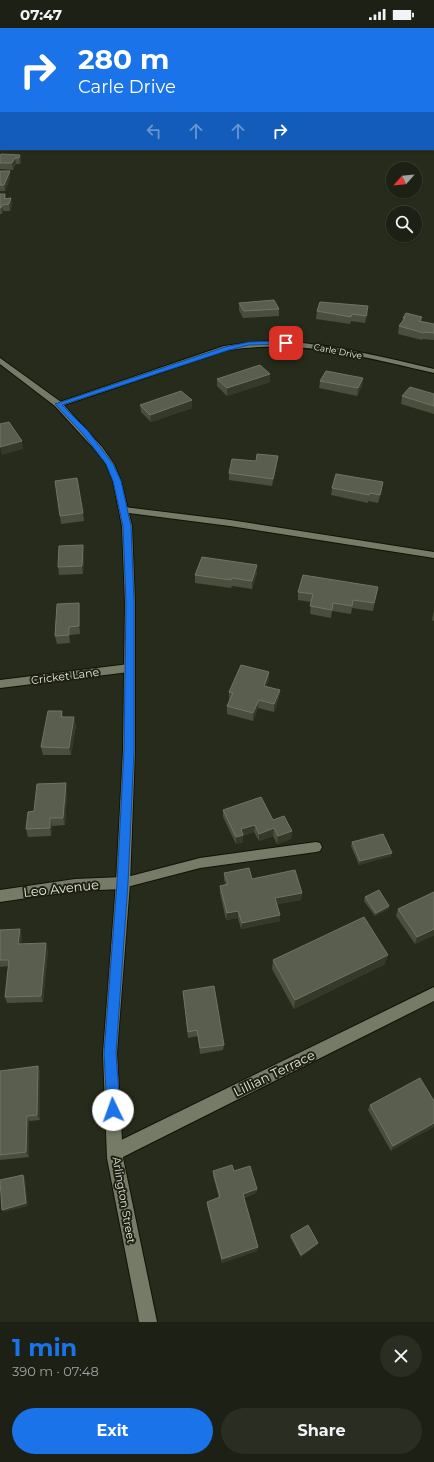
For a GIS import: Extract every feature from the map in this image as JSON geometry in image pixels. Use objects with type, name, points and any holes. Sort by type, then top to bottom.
[{"type":"street","name":"Carle Drive","points":[[58,404],[212,353],[249,344],[273,342],[300,343],[336,349],[434,371]]},
{"type":"street","name":"Arlington Street","points":[[0,360],[58,404],[86,432],[110,464],[117,481],[127,526],[130,603],[129,751],[122,883],[110,1053],[115,1152],[127,1221],[148,1322]]},
{"type":"street","points":[[124,510],[230,522],[434,556]]},
{"type":"street","name":"Cricket Lane","points":[[0,684],[129,668]]},
{"type":"street","name":"Leo Avenue","points":[[0,896],[75,885],[122,883]]},
{"type":"street","name":"Lillian Terrace","points":[[115,1152],[434,994]]},
{"type":"lane","points":[[122,883],[200,863],[316,847]]},
{"type":"building","points":[[1,154],[20,155],[19,158],[15,158],[12,163],[0,163]]},
{"type":"building","points":[[0,171],[10,171],[4,185],[0,185]]},
{"type":"building","points":[[0,194],[5,194],[4,199],[11,198],[9,204],[2,205],[1,208],[0,208]]},
{"type":"building","points":[[274,300],[279,309],[244,311],[239,303]]},
{"type":"building","points":[[320,302],[368,306],[366,316],[352,314],[351,317],[317,311]]},
{"type":"building","points":[[406,313],[422,317],[419,321],[434,324],[434,333],[424,333],[399,326],[405,318],[403,318]]},
{"type":"building","points":[[260,365],[270,374],[227,388],[217,379]]},
{"type":"building","points":[[326,371],[363,378],[358,388],[320,381]]},
{"type":"building","points":[[410,387],[434,394],[434,406],[402,396]]},
{"type":"building","points":[[181,391],[192,400],[150,415],[140,405]]},
{"type":"building","points":[[9,422],[22,441],[0,447],[0,424]]},
{"type":"building","points":[[257,454],[278,456],[273,479],[229,473],[232,459],[256,461]]},
{"type":"building","points":[[336,474],[383,482],[380,495],[370,493],[369,495],[332,488]]},
{"type":"building","points":[[77,478],[83,513],[60,516],[55,481]]},
{"type":"building","points":[[83,545],[82,566],[58,567],[59,546]]},
{"type":"building","points":[[202,557],[257,565],[252,581],[232,578],[231,580],[195,575]]},
{"type":"building","points":[[303,575],[378,587],[374,603],[353,600],[352,606],[333,603],[332,610],[310,606],[313,594],[298,592]]},
{"type":"building","points":[[79,603],[79,626],[69,627],[69,635],[55,636],[57,604]]},
{"type":"building","points":[[241,665],[269,672],[264,686],[280,690],[274,704],[259,700],[253,713],[227,706],[233,693],[229,692]]},
{"type":"building","points":[[48,711],[62,711],[61,717],[74,717],[69,748],[41,747]]},
{"type":"building","points":[[66,783],[63,818],[50,818],[50,828],[26,829],[28,812],[34,811],[37,784]]},
{"type":"building","points":[[261,797],[273,820],[284,816],[292,831],[278,836],[274,828],[259,834],[255,825],[241,829],[243,835],[236,837],[223,810]]},
{"type":"building","points":[[383,834],[392,853],[360,861],[352,842]]},
{"type":"building","points":[[249,868],[252,879],[295,870],[302,893],[275,898],[280,915],[242,923],[238,911],[227,913],[220,886],[228,884],[224,873]]},
{"type":"building","points":[[379,890],[389,906],[376,913],[365,897]]},
{"type":"building","points":[[434,892],[434,929],[417,937],[398,909]]},
{"type":"building","points":[[364,917],[388,955],[295,1000],[273,960]]},
{"type":"building","points":[[20,929],[18,944],[46,943],[41,996],[5,997],[9,960],[0,960],[0,930]]},
{"type":"building","points":[[214,986],[224,1045],[200,1048],[197,1030],[188,1032],[183,991]]},
{"type":"building","points":[[38,1066],[37,1115],[27,1116],[26,1152],[0,1155],[0,1071]]},
{"type":"building","points":[[420,1078],[434,1101],[434,1123],[393,1146],[370,1105]]},
{"type":"building","points":[[232,1165],[234,1171],[250,1166],[257,1189],[243,1194],[258,1247],[222,1259],[207,1202],[220,1197],[213,1171]]},
{"type":"building","points":[[23,1175],[26,1203],[2,1210],[0,1180]]},
{"type":"building","points":[[308,1225],[318,1243],[301,1255],[291,1235]]},
{"type":"route","points":[[113,1110],[110,1053],[122,883],[129,751],[130,603],[127,526],[117,481],[110,464],[86,432],[58,404],[227,348],[249,344],[273,342],[286,343]]}]
